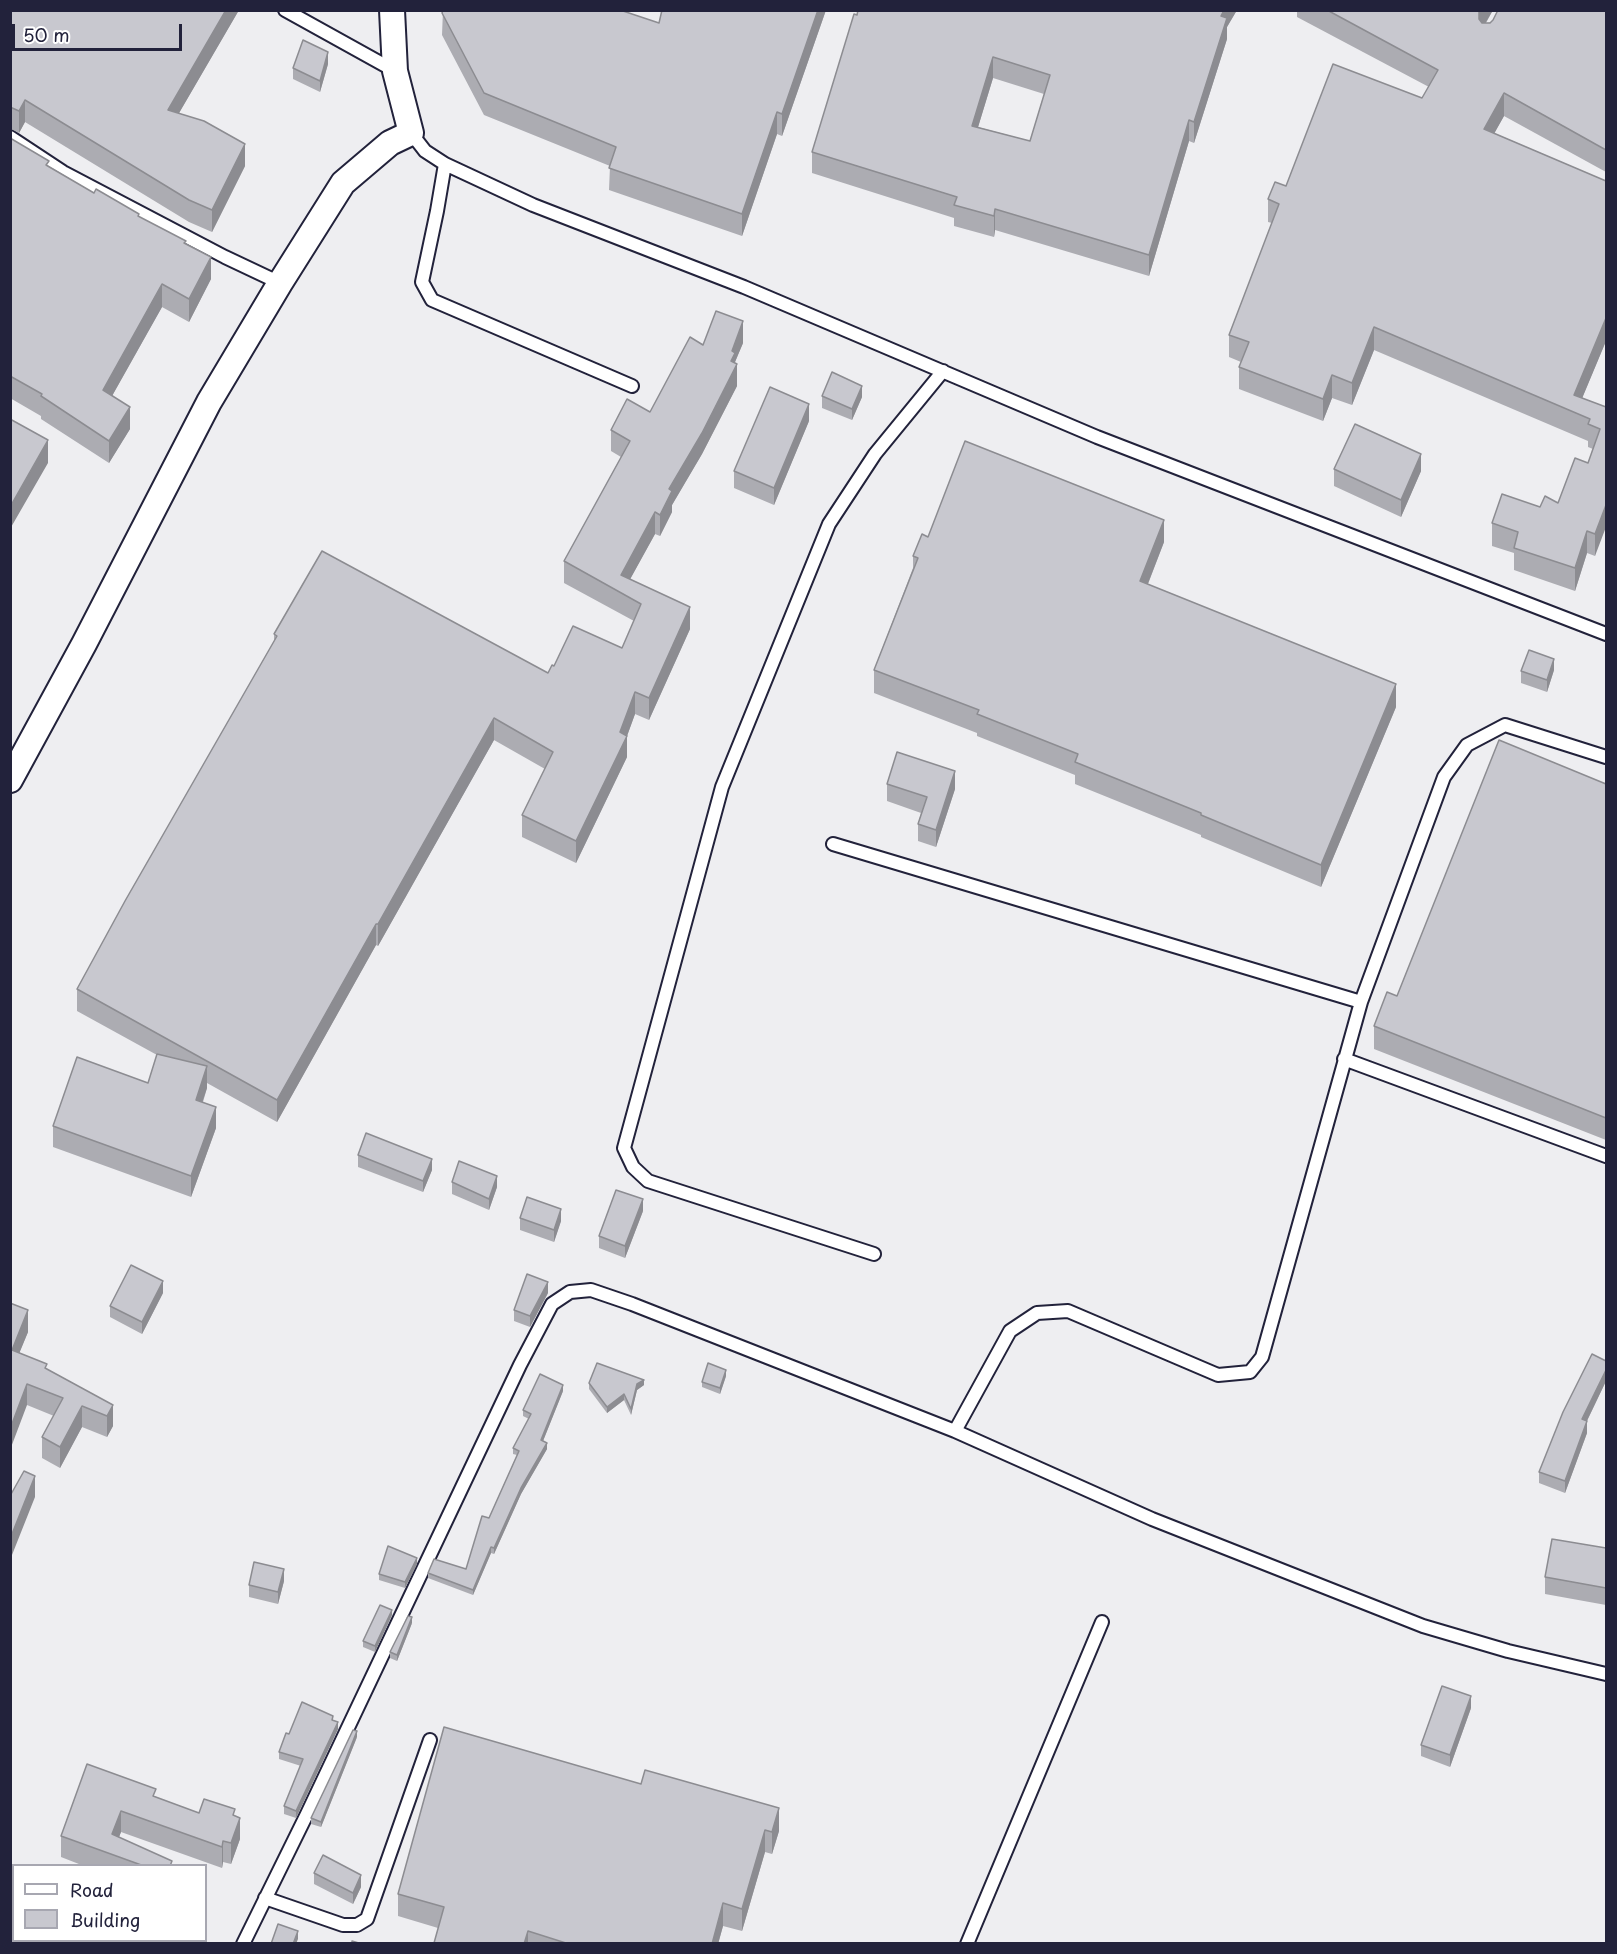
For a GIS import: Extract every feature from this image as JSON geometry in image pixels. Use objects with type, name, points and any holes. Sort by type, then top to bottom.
[{"type":"street","points":[[10,780],[84,644],[208,402],[280,283],[343,183],[390,143],[411,133],[395,71],[392,10]]},
{"type":"lane","points":[[285,10],[395,71]]},
{"type":"lane","points":[[411,133],[425,151],[445,164],[533,205],[744,287],[1097,437],[1606,634]]},
{"type":"lane","points":[[10,137],[63,172],[225,257],[280,283]]},
{"type":"lane","points":[[445,164],[422,282],[432,300],[632,386]]},
{"type":"lane","points":[[874,1254],[648,1181],[633,1167],[624,1148],[722,787],[829,524],[875,454],[943,371]]},
{"type":"lane","points":[[955,1431],[1010,1331],[1037,1313],[1068,1311],[1218,1375],[1250,1372],[1262,1357],[1361,1002],[1444,777],[1467,745],[1505,725],[1606,757]]},
{"type":"lane","points":[[833,844],[1361,1002]]},
{"type":"lane","points":[[1344,1059],[1606,1156]]},
{"type":"lane","points":[[243,1944],[520,1365],[552,1304],[570,1292],[591,1290],[632,1304],[955,1431],[1152,1519],[1423,1626],[1606,1674]]},
{"type":"lane","points":[[967,1944],[1102,1622]]},
{"type":"lane","points":[[265,1898],[343,1925],[357,1924],[366,1919],[430,1740]]},
{"type":"shaded area","points":[[11,11],[1606,11],[1606,1943],[11,1944]]},
{"type":"building","points":[[10,10],[226,10],[168,110],[204,121],[245,144],[212,210],[189,200],[25,100],[19,111],[10,107]]},
{"type":"building","points":[[443,10],[620,10],[659,23],[662,10],[818,10],[782,114],[777,112],[742,214],[609,168],[616,147],[484,93],[442,13]]},
{"type":"building","points":[[858,10],[1224,10],[1221,16],[1227,18],[1194,122],[1189,120],[1149,255],[995,209],[994,216],[954,205],[957,197],[812,152],[854,14],[857,15]],"holes":[[[993,57],[1050,75],[1030,141],[972,126]]]},
{"type":"building","points":[[1327,10],[1480,10],[1479,19],[1482,23],[1490,23],[1498,10],[1606,10],[1606,150],[1504,93],[1484,129],[1606,181],[1606,318],[1574,395],[1606,407],[1606,505],[1595,534],[1587,531],[1575,568],[1514,548],[1518,532],[1492,523],[1502,494],[1540,507],[1545,496],[1558,503],[1575,458],[1588,463],[1600,429],[1588,424],[1590,419],[1374,327],[1352,383],[1332,375],[1323,399],[1239,367],[1249,342],[1229,335],[1279,204],[1268,199],[1275,182],[1286,186],[1333,64],[1422,98],[1438,70]]},
{"type":"building","points":[[303,40],[328,52],[320,81],[293,68]]},
{"type":"building","points":[[10,138],[49,161],[46,165],[94,193],[96,189],[139,214],[138,216],[211,257],[189,299],[162,284],[103,390],[130,407],[109,441],[41,396],[42,394],[10,376]]},
{"type":"building","points":[[716,311],[743,321],[732,351],[735,353],[731,361],[737,364],[702,433],[669,489],[672,491],[660,515],[655,512],[621,575],[690,607],[649,698],[635,692],[620,732],[627,736],[576,841],[522,815],[553,752],[494,718],[277,1100],[77,989],[277,636],[274,634],[322,551],[548,673],[552,665],[554,666],[573,626],[622,648],[641,604],[564,561],[630,441],[611,430],[627,399],[650,412],[690,337],[703,345]]},
{"type":"building","points":[[832,372],[862,386],[852,409],[822,396]]},
{"type":"building","points":[[770,387],[809,404],[774,488],[734,471]]},
{"type":"building","points":[[10,419],[48,440],[10,507]]},
{"type":"building","points":[[1355,424],[1421,454],[1401,500],[1334,469]]},
{"type":"building","points":[[965,441],[1164,520],[1140,581],[1396,684],[1321,865],[1075,762],[1078,754],[977,714],[979,710],[874,670],[918,558],[913,556],[922,534],[928,537]]},
{"type":"building","points":[[1529,650],[1554,659],[1547,680],[1521,671]]},
{"type":"building","points":[[1499,740],[1606,784],[1606,1118],[1374,1026],[1387,992],[1397,996]]},
{"type":"building","points":[[897,752],[955,771],[936,830],[918,824],[927,797],[887,784]]},
{"type":"building","points":[[157,1054],[207,1066],[196,1100],[216,1107],[191,1176],[53,1126],[77,1057],[148,1083]]},
{"type":"building","points":[[366,1133],[432,1159],[423,1181],[358,1155]]},
{"type":"building","points":[[459,1161],[497,1176],[489,1199],[452,1182]]},
{"type":"building","points":[[616,1190],[643,1199],[625,1246],[599,1236]]},
{"type":"building","points":[[527,1197],[561,1209],[554,1230],[520,1218]]},
{"type":"building","points":[[131,1265],[163,1281],[142,1322],[110,1306]]},
{"type":"building","points":[[527,1274],[548,1282],[530,1316],[514,1310]]},
{"type":"building","points":[[10,1303],[28,1310],[12,1350],[47,1364],[45,1368],[113,1405],[107,1416],[82,1406],[60,1447],[42,1437],[63,1398],[27,1384],[10,1429]]},
{"type":"building","points":[[1592,1354],[1606,1361],[1606,1370],[1582,1419],[1587,1421],[1565,1481],[1539,1472],[1563,1412]]},
{"type":"building","points":[[597,1363],[644,1380],[637,1384],[631,1409],[624,1394],[607,1407],[589,1383]]},
{"type":"building","points":[[708,1363],[726,1370],[720,1388],[702,1382]]},
{"type":"building","points":[[540,1374],[563,1385],[541,1440],[547,1443],[521,1488],[494,1548],[491,1547],[473,1590],[428,1573],[434,1559],[466,1569],[482,1516],[489,1518],[519,1451],[513,1448],[531,1414],[523,1410]]},
{"type":"building","points":[[24,1471],[35,1476],[10,1539],[10,1496]]},
{"type":"building","points":[[1552,1539],[1606,1548],[1606,1588],[1545,1577]]},
{"type":"building","points":[[388,1546],[417,1558],[405,1582],[379,1574]]},
{"type":"building","points":[[254,1562],[284,1569],[278,1592],[249,1585]]},
{"type":"building","points":[[380,1605],[392,1610],[375,1646],[363,1641]]},
{"type":"building","points":[[408,1616],[412,1617],[397,1655],[390,1652]]},
{"type":"building","points":[[1442,1686],[1471,1696],[1450,1755],[1421,1745]]},
{"type":"building","points":[[302,1702],[333,1716],[332,1720],[338,1722],[296,1811],[284,1806],[303,1759],[279,1752]]},
{"type":"building","points":[[444,1727],[641,1784],[645,1770],[779,1808],[772,1832],[765,1830],[742,1909],[723,1903],[712,1944],[569,1944],[528,1931],[524,1944],[434,1943],[444,1907],[398,1894]]},
{"type":"building","points":[[353,1730],[357,1731],[321,1822],[311,1818]]},
{"type":"building","points":[[87,1764],[156,1789],[153,1796],[199,1813],[204,1799],[235,1809],[233,1815],[240,1818],[231,1843],[223,1841],[222,1847],[121,1811],[112,1834],[172,1861],[171,1864],[138,1864],[61,1836]]},
{"type":"building","points":[[323,1855],[361,1875],[353,1893],[314,1873]]},
{"type":"building","points":[[278,1924],[298,1931],[293,1944],[271,1944]]},
{"type":"building","points":[[167,1942],[194,1942],[199,1944],[166,1944]]}]
